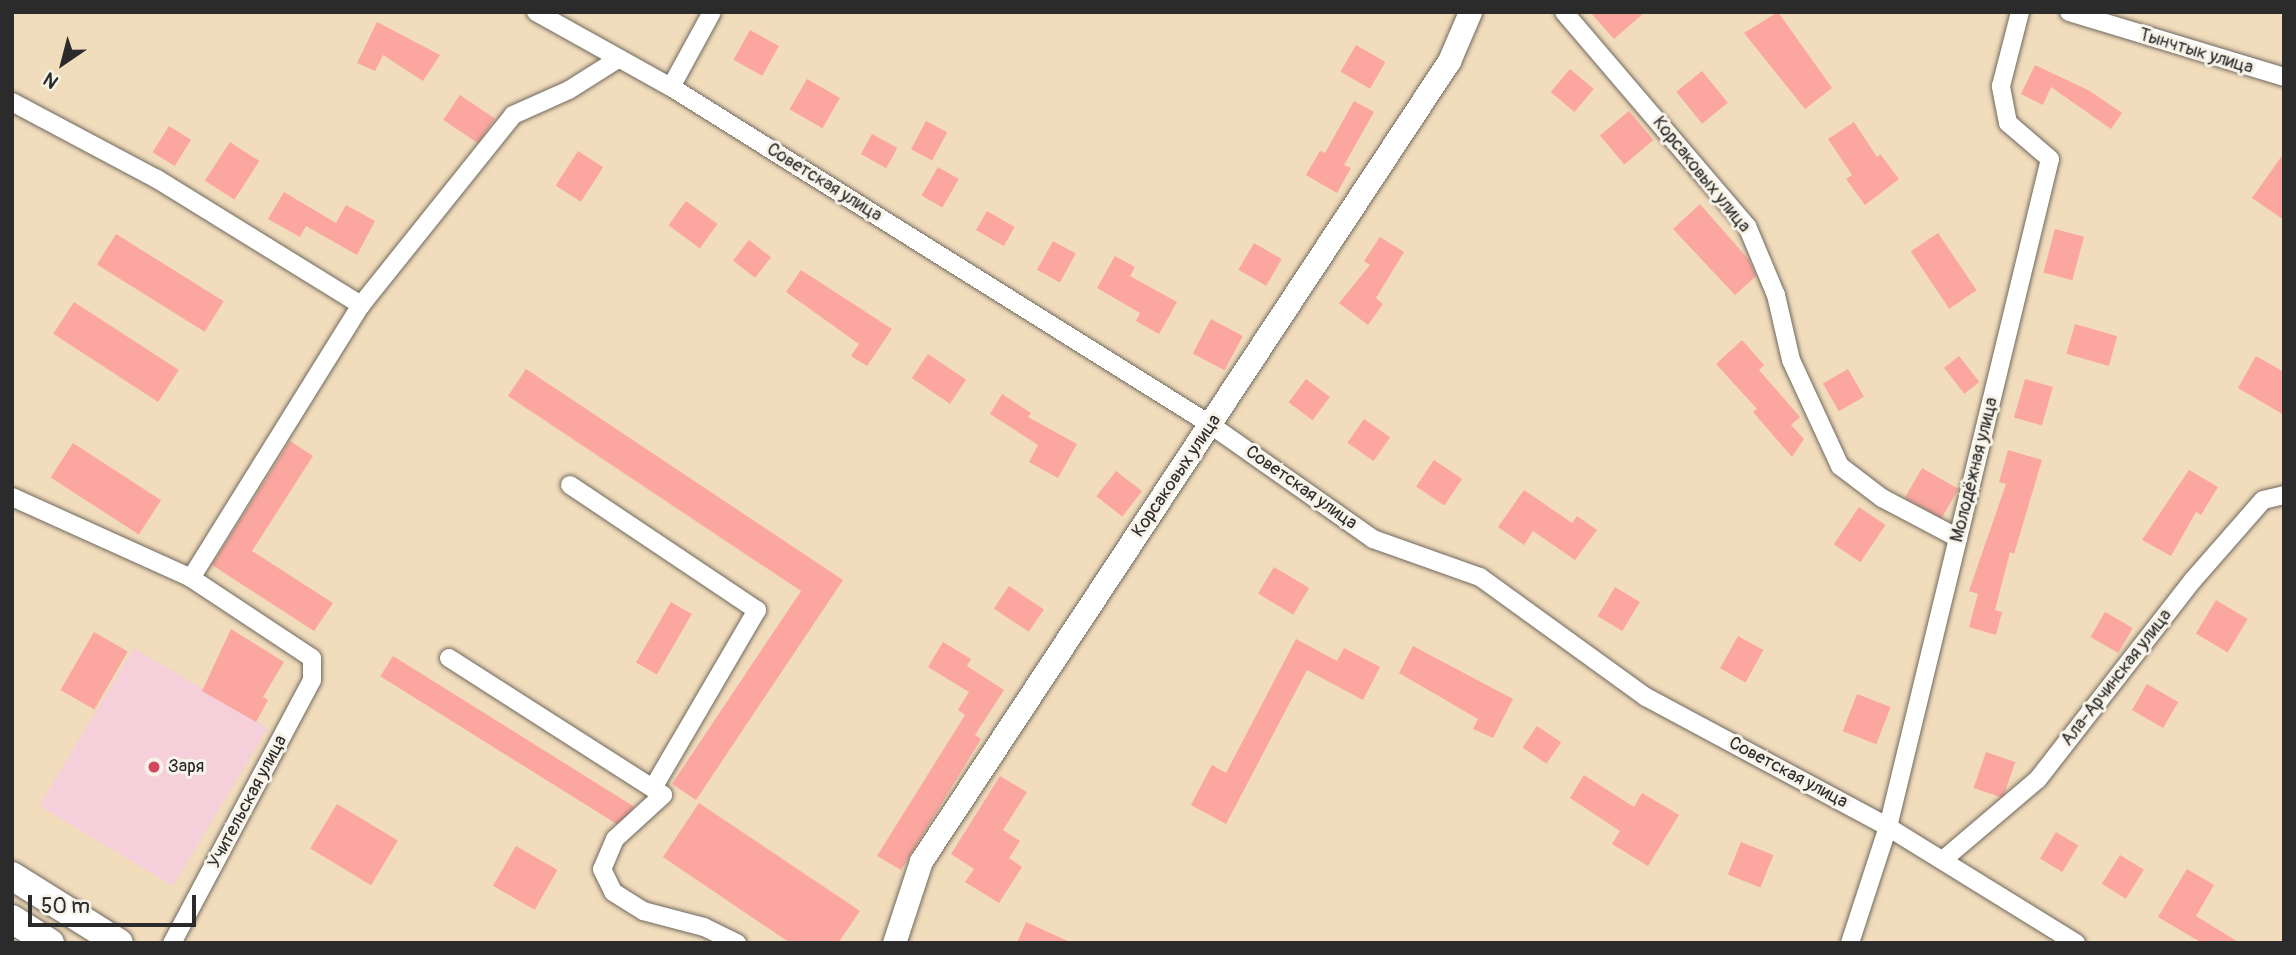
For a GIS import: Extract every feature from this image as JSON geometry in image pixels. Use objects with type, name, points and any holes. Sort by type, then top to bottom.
[{"type":"main road","points":[[12,876],[119,943]]},
{"type":"main road","points":[[12,919],[50,943]]},
{"type":"street","name":"Советская улица","points":[[536,12],[671,87],[1211,425],[1373,539],[1480,577],[1646,697],[1944,859],[2076,943]]},
{"type":"street","points":[[671,87],[712,12]]},
{"type":"street","name":"Корсаковых улица","points":[[894,943],[921,861],[1449,61],[1470,12]]},
{"type":"street","name":"Корсаковых улица","points":[[1564,12],[1746,226],[1776,295],[1791,360],[1840,466],[1882,498],[1958,538]]},
{"type":"street","name":"Молодёжная улица","points":[[1850,943],[1888,827],[2050,159],[2008,123],[2001,86],[2020,12]]},
{"type":"street","name":"Тынчтык улица","points":[[2069,12],[2284,78]]},
{"type":"street","points":[[12,497],[191,578],[361,305],[513,115],[569,90],[618,59]]},
{"type":"street","points":[[12,102],[157,179],[361,305]]},
{"type":"street","points":[[570,485],[757,610],[653,788]]},
{"type":"street","name":"Ала-Арчинская улица","points":[[1944,859],[2038,779],[2193,580],[2263,500],[2284,495]]},
{"type":"street","name":"Учительская улица","points":[[172,943],[307,690],[312,658],[191,578]]},
{"type":"street","points":[[449,658],[663,795],[615,839],[602,869],[613,892],[643,911],[704,927],[737,943]]},
{"type":"shaded area","name":"Заря","points":[[134,648],[268,728],[173,886],[39,806]]},
{"type":"building","points":[[1590,12],[1645,12],[1614,39]]},
{"type":"building","points":[[1778,12],[1832,88],[1805,109],[1744,33]]},
{"type":"building","points":[[377,22],[440,55],[423,81],[383,55],[375,71],[357,63]]},
{"type":"building","points":[[750,30],[779,46],[762,76],[734,60]]},
{"type":"building","points":[[1356,45],[1385,62],[1370,89],[1340,72]]},
{"type":"building","points":[[2035,65],[2090,91],[2122,113],[2111,129],[2051,87],[2043,105],[2021,94]]},
{"type":"building","points":[[1570,69],[1594,89],[1574,112],[1551,92]]},
{"type":"building","points":[[1702,71],[1728,103],[1702,124],[1676,92]]},
{"type":"building","points":[[807,79],[840,98],[822,128],[790,109]]},
{"type":"building","points":[[460,95],[495,118],[478,143],[443,120]]},
{"type":"building","points":[[1354,101],[1374,112],[1344,165],[1351,168],[1337,193],[1306,175],[1320,151],[1325,153]]},
{"type":"building","points":[[1629,111],[1653,140],[1624,165],[1600,135]]},
{"type":"building","points":[[926,121],[947,132],[932,161],[911,149]]},
{"type":"building","points":[[1854,122],[1877,157],[1880,154],[1899,179],[1865,205],[1846,179],[1852,175],[1828,139]]},
{"type":"building","points":[[169,126],[191,140],[175,166],[153,152]]},
{"type":"building","points":[[872,134],[897,148],[886,168],[861,154]]},
{"type":"building","points":[[230,142],[259,161],[234,200],[205,181]]},
{"type":"building","points":[[578,151],[603,167],[581,202],[556,185]]},
{"type":"building","points":[[2284,153],[2284,220],[2252,198]]},
{"type":"building","points":[[938,167],[959,179],[942,208],[922,196]]},
{"type":"building","points":[[284,192],[336,223],[346,205],[375,221],[357,255],[306,226],[300,237],[268,219]]},
{"type":"building","points":[[686,201],[718,224],[700,248],[668,225]]},
{"type":"building","points":[[1700,204],[1749,260],[1756,276],[1735,295],[1673,229]]},
{"type":"building","points":[[987,211],[1015,227],[1004,246],[976,230]]},
{"type":"building","points":[[2055,229],[2084,237],[2072,280],[2043,272]]},
{"type":"building","points":[[1938,233],[1977,290],[1949,309],[1911,251]]},
{"type":"building","points":[[116,234],[224,301],[205,332],[97,265]]},
{"type":"building","points":[[1380,237],[1404,252],[1376,298],[1383,304],[1368,325],[1339,303],[1370,265],[1364,261]]},
{"type":"building","points":[[749,240],[771,257],[755,278],[733,260]]},
{"type":"building","points":[[1053,241],[1076,254],[1060,282],[1037,270]]},
{"type":"building","points":[[1254,243],[1282,259],[1266,286],[1238,270]]},
{"type":"building","points":[[1115,256],[1135,267],[1130,276],[1177,302],[1159,334],[1136,321],[1140,313],[1097,288]]},
{"type":"building","points":[[801,270],[892,329],[867,366],[851,356],[859,344],[786,292]]},
{"type":"building","points":[[74,302],[179,370],[158,402],[53,334]]},
{"type":"building","points":[[1211,319],[1243,336],[1224,370],[1193,353]]},
{"type":"building","points":[[2075,324],[2117,336],[2109,366],[2066,354]]},
{"type":"building","points":[[1742,340],[1764,365],[1759,370],[1800,417],[1791,425],[1804,439],[1792,457],[1753,412],[1757,409],[1716,364]]},
{"type":"building","points":[[928,354],[966,380],[950,404],[912,378]]},
{"type":"building","points":[[1959,356],[1979,382],[1964,394],[1944,368]]},
{"type":"building","points":[[2256,356],[2284,372],[2284,415],[2238,388]]},
{"type":"building","points":[[526,369],[843,580],[696,800],[672,784],[801,591],[508,396]]},
{"type":"building","points":[[1848,369],[1864,397],[1839,411],[1823,384]]},
{"type":"building","points":[[1306,379],[1330,397],[1313,420],[1289,402]]},
{"type":"building","points":[[2025,379],[2053,387],[2042,425],[2014,417]]},
{"type":"building","points":[[1002,394],[1031,413],[1028,417],[1077,444],[1058,478],[1029,462],[1038,445],[990,414]]},
{"type":"building","points":[[1364,419],[1390,437],[1374,461],[1347,443]]},
{"type":"building","points":[[290,441],[313,456],[252,551],[333,603],[314,631],[212,565]]},
{"type":"building","points":[[73,443],[161,500],[139,535],[51,477]]},
{"type":"building","points":[[2008,450],[2042,460],[2014,554],[2010,552],[1995,610],[2002,612],[1996,635],[1969,627],[1978,594],[1969,591],[2006,484],[1999,482]]},
{"type":"building","points":[[1434,460],[1462,479],[1444,506],[1416,487]]},
{"type":"building","points":[[1922,468],[1958,489],[1941,518],[1905,497]]},
{"type":"building","points":[[2189,470],[2218,487],[2201,515],[2196,512],[2171,556],[2142,540]]},
{"type":"building","points":[[1116,471],[1142,491],[1122,517],[1096,496]]},
{"type":"building","points":[[1524,490],[1572,523],[1577,516],[1597,530],[1575,560],[1533,531],[1524,545],[1498,527]]},
{"type":"building","points":[[1859,507],[1886,525],[1860,562],[1834,544]]},
{"type":"building","points":[[1274,567],[1309,588],[1293,615],[1258,594]]},
{"type":"building","points":[[1009,586],[1044,609],[1029,632],[994,608]]},
{"type":"building","points":[[1615,587],[1640,602],[1622,631],[1597,616]]},
{"type":"building","points":[[2216,600],[2248,619],[2228,652],[2196,633]]},
{"type":"building","points":[[671,602],[692,614],[657,675],[636,663]]},
{"type":"building","points":[[2105,612],[2133,628],[2118,653],[2090,637]]},
{"type":"building","points":[[231,629],[284,662],[263,697],[268,700],[256,722],[202,691]]},
{"type":"building","points":[[94,632],[128,652],[94,710],[60,690]]},
{"type":"building","points":[[1738,636],[1763,650],[1745,682],[1720,668]]},
{"type":"building","points":[[1296,639],[1337,661],[1344,648],[1380,667],[1363,700],[1307,670],[1226,824],[1191,805],[1212,765],[1226,773]]},
{"type":"building","points":[[943,642],[971,659],[967,666],[1004,690],[975,735],[981,739],[901,870],[877,856],[965,715],[958,710],[969,692],[928,667]]},
{"type":"building","points":[[1413,646],[1513,699],[1493,738],[1473,729],[1478,719],[1399,673]]},
{"type":"building","points":[[393,656],[634,806],[621,827],[380,676]]},
{"type":"building","points":[[2147,684],[2178,702],[2163,728],[2132,710]]},
{"type":"building","points":[[1857,694],[1891,707],[1876,744],[1843,731]]},
{"type":"building","points":[[1537,726],[1561,742],[1547,764],[1522,748]]},
{"type":"building","points":[[1986,752],[2015,762],[2003,798],[1974,788]]},
{"type":"building","points":[[1584,775],[1634,807],[1642,793],[1679,815],[1648,866],[1612,844],[1620,831],[1570,798]]},
{"type":"building","points":[[1000,776],[1027,792],[1003,830],[1020,841],[1009,858],[1022,867],[999,903],[965,882],[974,869],[951,854]]},
{"type":"building","points":[[699,803],[860,911],[838,943],[790,943],[663,857]]},
{"type":"building","points":[[337,804],[398,841],[371,885],[310,849]]},
{"type":"building","points":[[2056,832],[2078,845],[2062,872],[2040,859]]},
{"type":"building","points":[[1741,842],[1773,855],[1760,888],[1728,874]]},
{"type":"building","points":[[516,846],[558,870],[535,910],[493,886]]},
{"type":"building","points":[[2120,855],[2144,870],[2126,899],[2102,884]]},
{"type":"building","points":[[2187,869],[2214,885],[2196,916],[2240,943],[2202,943],[2158,917]]},
{"type":"building","points":[[1026,922],[1072,943],[1017,943]]},
{"type":"place","name":"Заря","points":[[154,767]]}]
